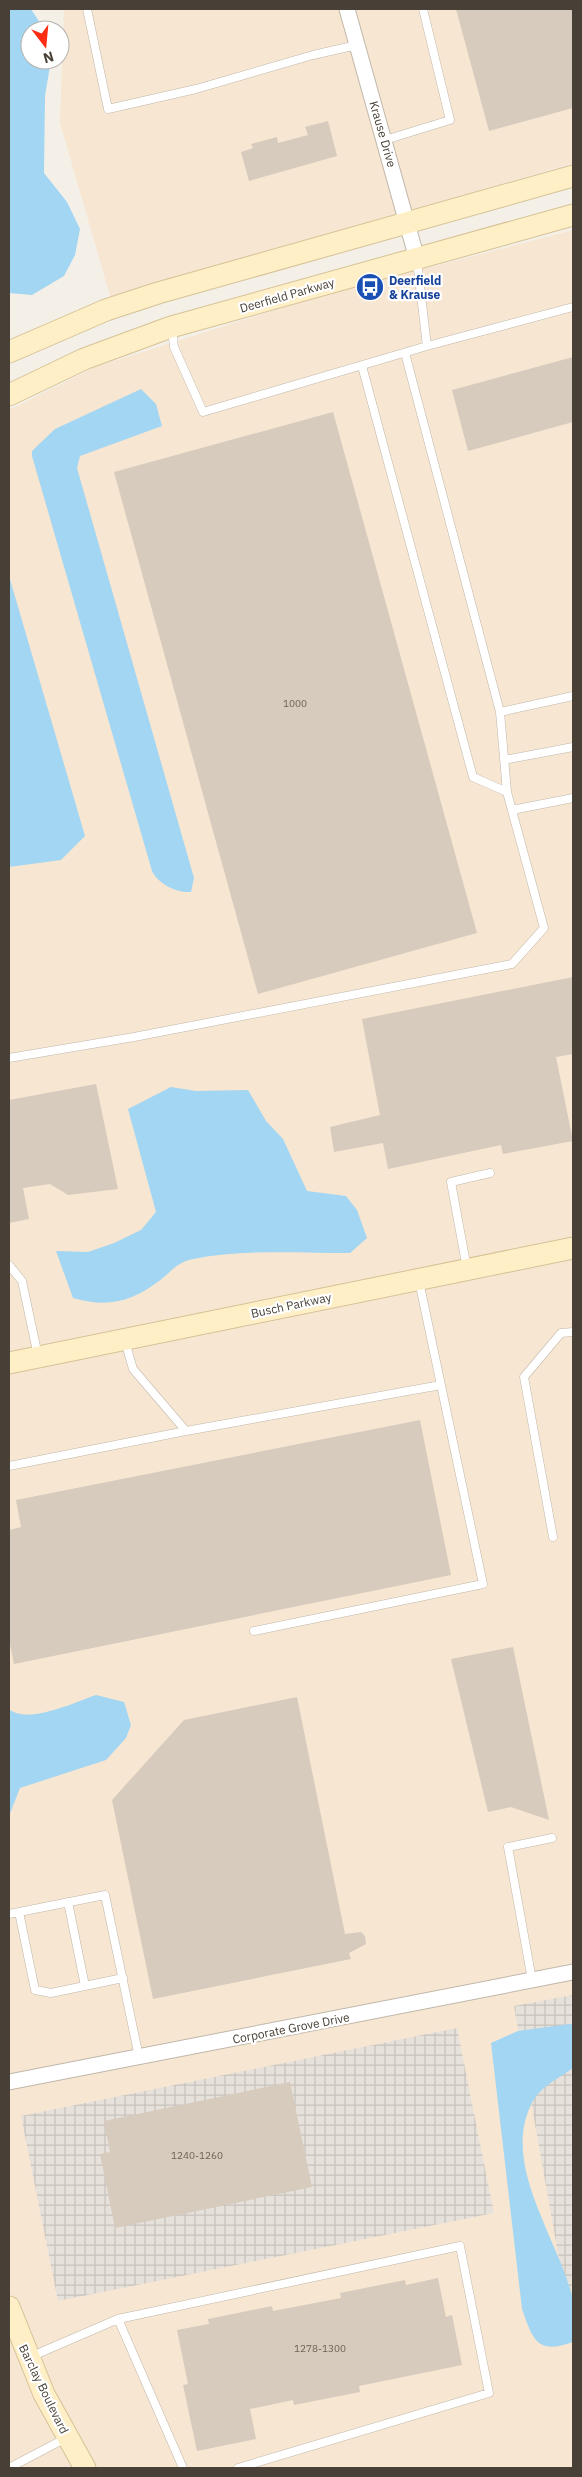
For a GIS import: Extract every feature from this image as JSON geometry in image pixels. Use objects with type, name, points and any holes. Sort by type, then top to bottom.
[{"type":"main road","points":[[9,352],[106,310],[573,176]]},
{"type":"main road","name":"Deerfield Parkway","points":[[9,395],[84,359],[171,327],[573,215]]},
{"type":"main road","name":"Busch Parkway","points":[[9,1363],[573,1248]]},
{"type":"main road","name":"Barclay Boulevard","points":[[9,2307],[44,2394],[85,2468]]},
{"type":"street","name":"Krause Drive","points":[[347,9],[417,259]]},
{"type":"street","name":"Corporate Grove Drive","points":[[9,2082],[573,1972]]},
{"type":"lane","points":[[87,9],[108,109],[196,89],[313,55],[358,45]]},
{"type":"lane","points":[[385,140],[450,120],[423,9]]},
{"type":"lane","points":[[417,259],[427,346]]},
{"type":"lane","points":[[171,327],[174,347],[203,412],[427,346],[573,307]]},
{"type":"lane","points":[[9,1058],[134,1037],[512,964],[544,928],[507,792],[500,712],[405,353]]},
{"type":"lane","points":[[362,366],[473,777],[507,792]]},
{"type":"lane","points":[[500,712],[573,696]]},
{"type":"lane","points":[[504,760],[573,747]]},
{"type":"lane","points":[[512,810],[573,798]]},
{"type":"lane","points":[[467,1270],[451,1182],[490,1173]]},
{"type":"lane","points":[[9,1265],[22,1281],[38,1357]]},
{"type":"lane","points":[[254,1631],[483,1584],[419,1279]]},
{"type":"lane","points":[[553,1537],[524,1377],[561,1333],[573,1332]]},
{"type":"lane","points":[[124,1339],[133,1370],[186,1431]]},
{"type":"lane","points":[[9,1466],[186,1431],[441,1385]]},
{"type":"lane","points":[[532,1980],[508,1847],[552,1838]]},
{"type":"lane","points":[[9,1914],[105,1895],[139,2057]]},
{"type":"lane","points":[[68,1902],[85,1986]]},
{"type":"lane","points":[[19,1912],[35,1990],[51,1993],[123,1978]]},
{"type":"lane","points":[[28,2358],[118,2319],[460,2246],[489,2393],[238,2468]]},
{"type":"lane","points":[[118,2319],[183,2468]]},
{"type":"lane","points":[[9,2468],[67,2437]]},
{"type":"shaded area","points":[[64,9],[573,9],[573,163],[111,299],[60,123],[62,70],[70,70],[70,20],[64,20]]},
{"type":"shaded area","points":[[573,230],[573,2468],[9,2468],[9,410],[95,367],[313,298]]},
{"type":"shaded area","points":[[573,1995],[573,2338],[514,2006]]},
{"type":"shaded area","points":[[457,2028],[494,2213],[58,2301],[21,2116]]},
{"type":"water","points":[[9,9],[31,9],[38,20],[20,20],[20,70],[49,70],[45,96],[44,173],[67,202],[80,229],[75,255],[64,276],[32,295],[9,293]]},
{"type":"water","points":[[141,389],[156,404],[162,426],[80,456],[77,468],[194,878],[191,892],[168,887],[152,871],[32,456],[32,451],[55,429]]},
{"type":"water","points":[[9,576],[85,836],[61,860],[9,867]]},
{"type":"water","points":[[171,1087],[196,1091],[248,1090],[266,1121],[283,1139],[307,1191],[346,1196],[357,1210],[367,1238],[350,1253],[252,1253],[187,1260],[149,1288],[128,1298],[108,1303],[97,1303],[73,1298],[56,1251],[88,1252],[114,1243],[141,1230],[156,1212],[128,1109]]},
{"type":"water","points":[[96,1695],[124,1702],[131,1725],[126,1738],[106,1760],[20,1788],[9,1816],[9,1709],[27,1715],[52,1711]]},
{"type":"water","points":[[573,2025],[573,2068],[549,2084],[534,2099],[524,2128],[523,2153],[528,2178],[566,2277],[574,2305],[573,2342],[551,2347],[538,2342],[533,2336],[522,2309],[491,2043],[518,2031]]},
{"type":"building","points":[[456,9],[573,9],[573,108],[489,131]]},
{"type":"building","points":[[328,121],[337,156],[249,181],[241,152],[253,148],[251,144],[277,137],[278,143],[308,135],[305,127]]},
{"type":"building","points":[[573,357],[573,422],[468,451],[452,390]]},
{"type":"building","points":[[333,412],[477,933],[258,994],[114,472]]},
{"type":"building","points":[[573,977],[573,1054],[556,1057],[573,1141],[503,1154],[501,1145],[388,1169],[383,1143],[334,1152],[330,1127],[380,1115],[362,1019]]},
{"type":"building","points":[[96,1084],[118,1189],[68,1195],[50,1184],[23,1188],[29,1219],[9,1223],[9,1100]]},
{"type":"building","points":[[420,1420],[451,1575],[14,1664],[9,1639],[9,1530],[21,1527],[16,1500]]},
{"type":"building","points":[[513,1647],[549,1820],[511,1807],[488,1812],[451,1659]]},
{"type":"building","points":[[297,1697],[345,1934],[361,1932],[365,1936],[366,1944],[349,1953],[351,1959],[153,1999],[112,1800],[184,1720]]},
{"type":"building","points":[[290,2082],[312,2187],[115,2228],[100,2154],[110,2152],[104,2121]]},
{"type":"building","points":[[438,2278],[446,2317],[452,2315],[462,2365],[359,2386],[360,2392],[294,2405],[293,2400],[250,2409],[256,2439],[197,2451],[183,2385],[188,2384],[177,2330],[209,2324],[208,2319],[272,2306],[273,2311],[341,2298],[340,2293],[405,2280],[406,2285]]},
{"type":"place","name":"Deerfield & Krause","points":[[370,287]]}]
